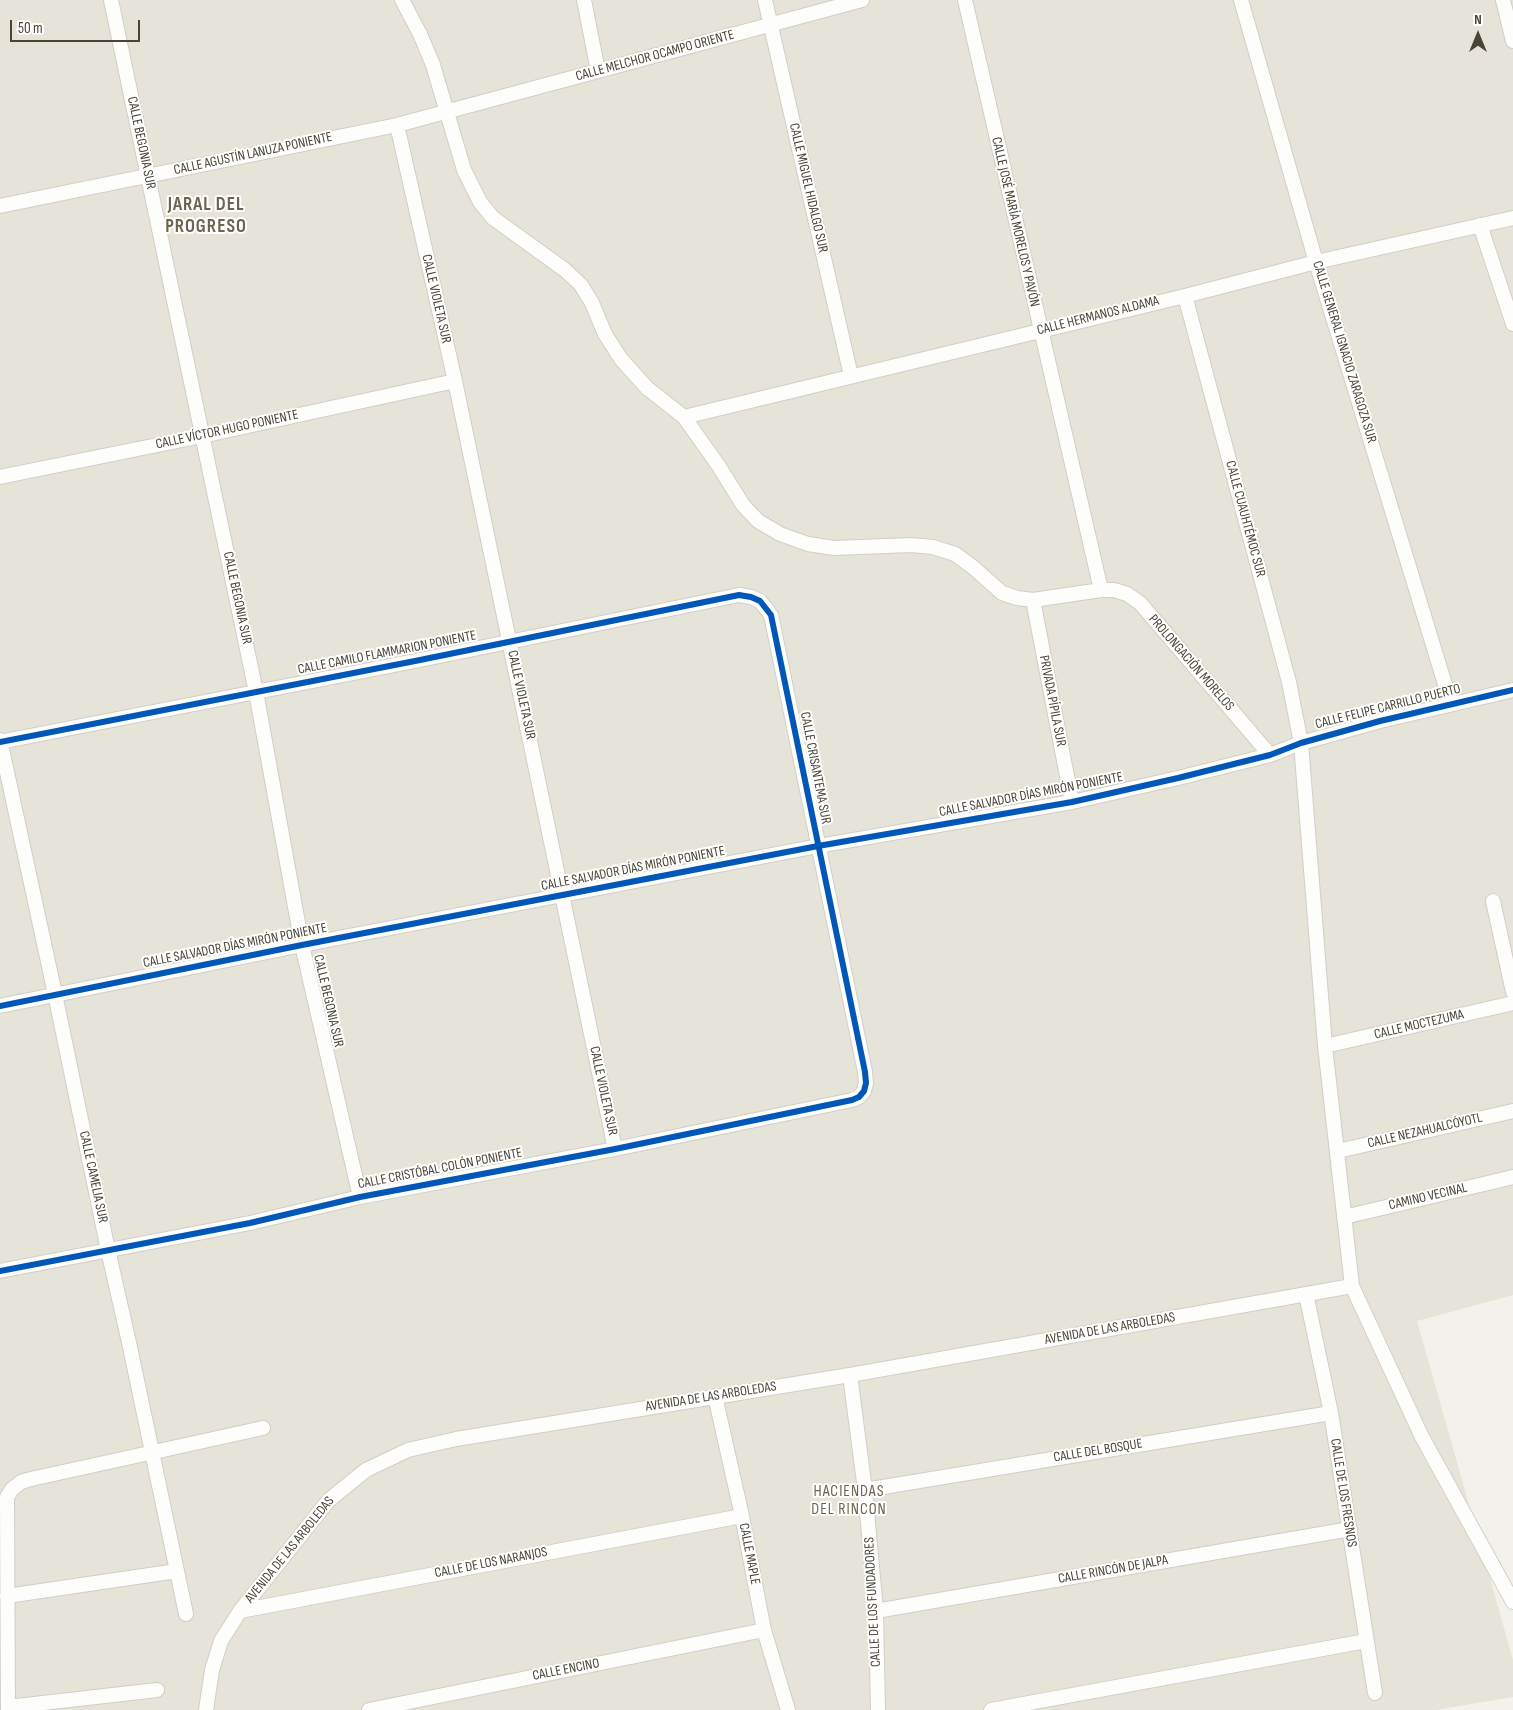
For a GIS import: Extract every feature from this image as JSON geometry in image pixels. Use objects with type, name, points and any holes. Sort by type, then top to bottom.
[{"type":"street","name":"CALLE BEGONIA SUR","points":[[111,0],[256,692],[302,945],[360,1197]]},
{"type":"street","name":"PROLONGACIÓN MORELOS","points":[[402,0],[420,34],[433,65],[464,170],[480,202],[498,222],[565,270],[581,285],[592,303],[605,334],[621,359],[647,388],[684,417],[718,465],[743,505],[758,521],[780,534],[808,544],[834,548],[911,545],[933,547],[955,554],[1002,593],[1017,598],[1033,600],[1101,590],[1114,590],[1126,594],[1140,603],[1270,755]]},
{"type":"street","points":[[584,0],[598,71]]},
{"type":"street","name":"CALLE MIGUEL HIDALGO SUR","points":[[766,0],[851,376]]},
{"type":"street","name":"CALLE MELCHOR OCAMPO ORIENTE","points":[[447,112],[862,0]]},
{"type":"street","name":"CALLE JOSÉ MARÍA MORELOS Y PAVÓN","points":[[965,0],[1101,590]]},
{"type":"street","name":"CALLE GENERAL IGNACIO ZARAGOZA SUR","points":[[1241,0],[1316,262],[1452,704]]},
{"type":"street","points":[[1503,0],[1513,41]]},
{"type":"street","name":"CALLE AGUSTÍN LANUZA PONIENTE","points":[[0,206],[397,125],[447,112]]},
{"type":"street","name":"CALLE VIOLETA SUR","points":[[397,125],[455,381],[615,1149]]},
{"type":"street","name":"CALLE HERMANOS ALDAMA","points":[[684,417],[1184,296],[1316,262],[1513,218]]},
{"type":"street","points":[[1480,225],[1513,324]]},
{"type":"street","name":"CALLE CUAUHTÉMOC SUR","points":[[1184,296],[1289,682],[1301,743],[1325,1046],[1352,1286],[1422,1437],[1513,1602]]},
{"type":"street","name":"CALLE VÍCTOR HUGO PONIENTE","points":[[0,477],[202,436],[455,381]]},
{"type":"street","name":"CALLE CAMILO FLAMMARION PONIENTE","points":[[0,741],[510,642],[739,595],[760,601],[771,615]]},
{"type":"street","name":"PRIVADA PÍPILA SUR","points":[[1033,600],[1072,802]]},
{"type":"street","name":"CALLE CRISANTEMA SUR","points":[[771,615],[865,1072]]},
{"type":"street","name":"CALLE FELIPE CARRILLO PUERTO","points":[[1270,755],[1301,743],[1380,721],[1513,690]]},
{"type":"street","name":"CALLE CAMELIA SUR","points":[[0,741],[186,1614]]},
{"type":"street","name":"CALLE SALVADOR DÍAS MIRÓN PONIENTE","points":[[0,1006],[302,945],[818,846],[1072,802],[1270,755]]},
{"type":"street","points":[[1493,901],[1513,992]]},
{"type":"street","name":"CALLE MOCTEZUMA","points":[[1325,1046],[1513,1003]]},
{"type":"street","name":"CALLE CRISTÓBAL COLÓN PONIENTE","points":[[0,1271],[250,1223],[360,1197],[615,1149],[852,1100],[859,1097],[864,1091],[866,1082],[865,1072]]},
{"type":"street","name":"CALLE NEZAHUALCÓYOTL","points":[[1338,1151],[1513,1111]]},
{"type":"street","name":"CAMINO VECINAL","points":[[1344,1216],[1513,1177]]},
{"type":"street","name":"AVENIDA DE LAS ARBOLEDAS","points":[[206,1710],[212,1670],[221,1641],[240,1611],[329,1500],[366,1470],[408,1450],[456,1439],[850,1375],[1352,1286]]},
{"type":"street","name":"CALLE DE LOS FRESNOS","points":[[1306,1294],[1330,1413],[1375,1693]]},
{"type":"street","name":"CALLE DE LOS FUNDADORES","points":[[850,1375],[865,1490],[876,1611],[878,1710]]},
{"type":"street","name":"CALLE MAPLE","points":[[715,1396],[742,1516],[764,1630],[788,1710]]},
{"type":"street","name":"CALLE DEL BOSQUE","points":[[865,1490],[1330,1413]]},
{"type":"street","points":[[157,1690],[8,1708],[7,1497],[12,1489],[21,1482],[31,1479],[263,1428]]},
{"type":"street","name":"CALLE DE LOS NARANJOS","points":[[240,1611],[742,1516]]},
{"type":"street","name":"CALLE RINCÓN DE JALPA","points":[[876,1611],[1350,1529]]},
{"type":"street","points":[[7,1596],[177,1571]]},
{"type":"street","name":"CALLE ENCINO","points":[[369,1710],[764,1630]]},
{"type":"street","points":[[991,1710],[1366,1641]]},
{"type":"shaded area","points":[[0,0],[1513,0],[1513,1295],[1417,1321],[1513,1660],[1513,1697],[1435,1710],[0,1710]]},
{"type":"cycle path","points":[[0,742],[415,661],[739,595],[751,597],[760,601],[771,615],[866,1083],[864,1091],[859,1097],[852,1100],[615,1149],[360,1197],[250,1223],[0,1271]]},
{"type":"cycle path","points":[[0,1006],[302,945],[818,846],[1072,802],[1270,755],[1301,743],[1380,721],[1513,690]]},
{"type":"district","name":"JARAL DEL PROGRESO","points":[[206,216]]},
{"type":"district","name":"HACIENDAS DEL RINCON","points":[[849,1501]]}]
